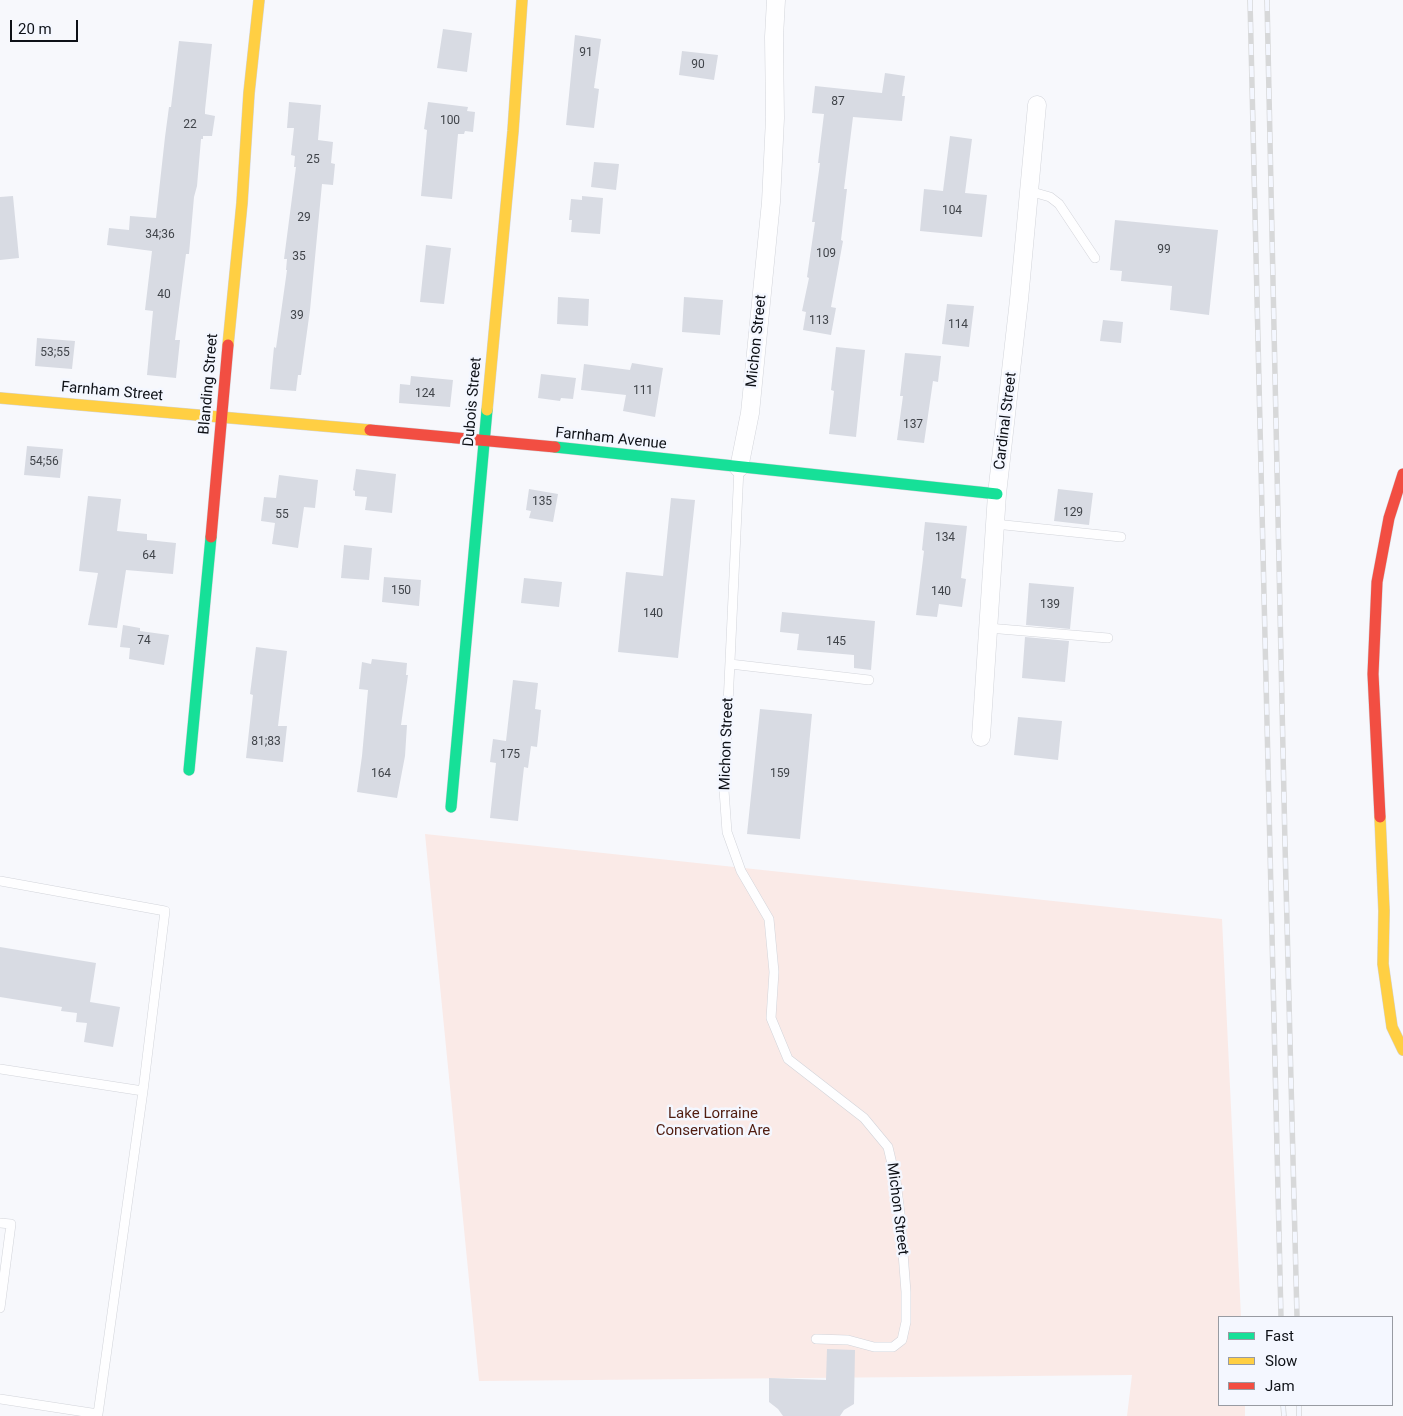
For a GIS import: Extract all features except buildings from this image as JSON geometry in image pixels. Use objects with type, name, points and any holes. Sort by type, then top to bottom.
[{"type":"street","name":"Blanding Street","points":[[188,770],[204,620],[220,416],[242,203],[249,93],[259,0]]},
{"type":"street","name":"Dubois Street","points":[[451,808],[513,130],[522,0]]},
{"type":"street","name":"Michon Street","points":[[739,468],[750,413],[771,202],[775,118],[774,37],[776,0]]},
{"type":"street","name":"Cardinal Street","points":[[981,737],[997,494],[1019,300],[1037,106]]},
{"type":"street","name":"Farnham Street","points":[[0,398],[220,416]]},
{"type":"street","name":"Farnham Avenue","points":[[220,416],[485,440],[997,494]]},
{"type":"street","points":[[1403,474],[1388,518],[1377,582],[1373,674],[1384,911],[1383,964],[1392,1027],[1403,1050]]},
{"type":"lane","points":[[1029,191],[1050,197],[1059,204],[1095,258]]},
{"type":"lane","name":"Michon Street","points":[[739,468],[724,790],[727,832],[741,871],[769,919],[774,972],[771,1018],[788,1059],[864,1118],[888,1147],[896,1181],[899,1206],[906,1292],[906,1322],[902,1340],[892,1347],[874,1347],[848,1340],[816,1339]]},
{"type":"lane","points":[[995,524],[1121,536]]},
{"type":"lane","points":[[988,628],[1108,638]]},
{"type":"lane","points":[[730,664],[869,680]]},
{"type":"lane","points":[[0,881],[165,912],[143,1091],[98,1414],[0,1399]]},
{"type":"lane","points":[[0,1069],[143,1091]]},
{"type":"lane","points":[[0,1222],[11,1224],[0,1308]]},
{"type":"green space","name":"Lake Lorraine Conservation Are","points":[[425,834],[1222,919],[1241,1316],[1218,1316],[1218,1406],[1245,1406],[1245,1416],[1127,1416],[1132,1375],[479,1381]]},
{"type":"railway","points":[[1250,0],[1281,1316]]},
{"type":"railway","points":[[1267,0],[1297,1316]]},
{"type":"railway","points":[[1283,1406],[1284,1416]]},
{"type":"railway","points":[[1299,1406],[1299,1416]]},
{"type":"traffic: fast","points":[[451,807],[487,410]]},
{"type":"traffic: fast","points":[[555,447],[997,494]]},
{"type":"traffic: fast","points":[[189,770],[211,537]]},
{"type":"traffic: slow","points":[[228,345],[242,203],[249,93],[259,0]]},
{"type":"traffic: slow","points":[[487,410],[513,131],[522,0]]},
{"type":"traffic: slow","points":[[0,398],[370,430]]},
{"type":"traffic: slow","points":[[1380,817],[1384,911],[1383,964],[1392,1027],[1403,1050]]},
{"type":"traffic: jam","points":[[211,537],[228,345]]},
{"type":"traffic: jam","points":[[370,430],[555,447]]},
{"type":"traffic: jam","points":[[1380,817],[1373,674],[1377,582],[1389,518],[1403,474]]}]
